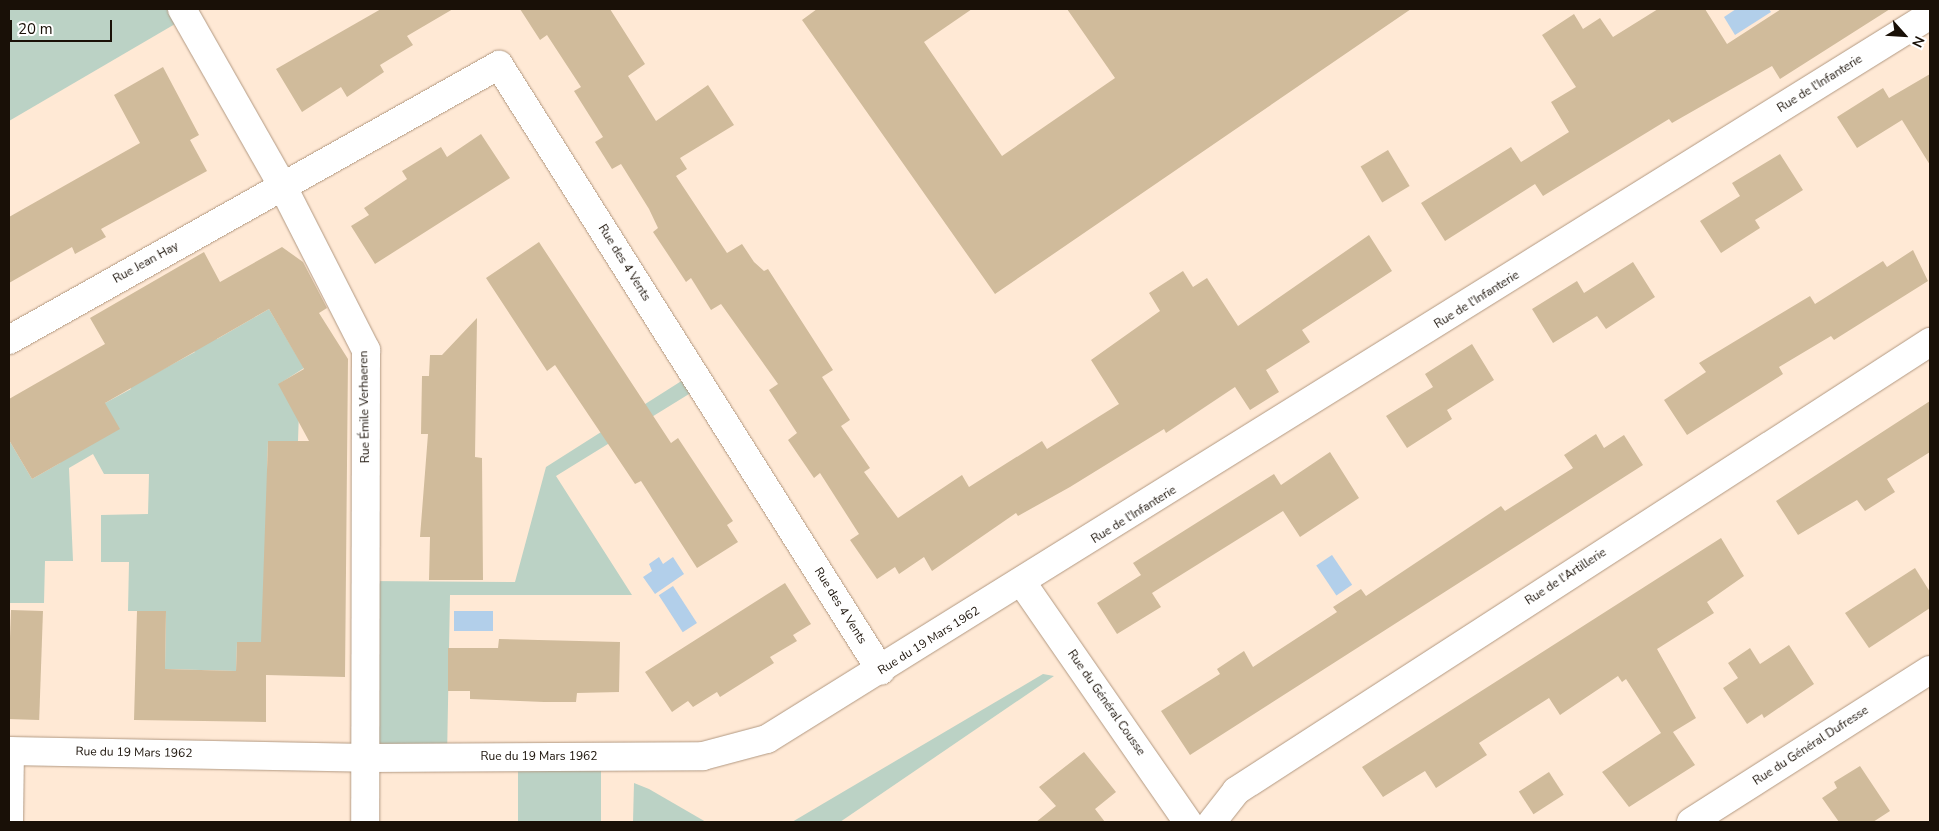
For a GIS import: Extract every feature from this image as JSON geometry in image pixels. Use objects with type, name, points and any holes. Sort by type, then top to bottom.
[{"type":"street","name":"Rue Émile Verhaeren","points":[[182,9],[283,187],[366,350],[367,758],[365,822]]},
{"type":"street","name":"Rue de l'Infanterie","points":[[1023,584],[1930,15]]},
{"type":"street","name":"Rue des 4 Vents","points":[[283,187],[499,65],[881,671]]},
{"type":"street","name":"Rue Jean Hay","points":[[9,340],[283,187]]},
{"type":"street","name":"Rue de l'Artillerie","points":[[1212,822],[1236,791],[1930,342]]},
{"type":"street","name":"Rue du 19 Mars 1962","points":[[9,751],[367,758],[703,756],[767,740],[1023,584]]},
{"type":"street","name":"Rue du Général Cousse","points":[[1023,584],[1188,822]]},
{"type":"street","name":"Rue du Général Dufresse","points":[[1691,822],[1930,670]]},
{"type":"street","points":[[9,751],[9,822]]},
{"type":"green space","points":[[9,9],[182,9],[187,17],[9,121]]},
{"type":"green space","points":[[269,309],[304,368],[279,384],[299,411],[298,441],[268,441],[267,470],[296,642],[237,642],[236,671],[165,669],[166,611],[128,611],[129,562],[101,562],[101,515],[148,514],[149,474],[104,474],[93,454],[69,468],[73,561],[45,561],[44,603],[9,603],[9,440],[32,479],[60,463],[105,403],[131,389],[116,360],[156,373],[195,352],[179,323],[201,311],[217,339]]},
{"type":"green space","points":[[694,373],[702,386],[556,476],[632,595],[450,595],[447,758],[367,758],[366,581],[515,582],[546,467]]},
{"type":"green space","points":[[1043,674],[1054,676],[840,822],[792,822]]},
{"type":"green space","points":[[518,757],[601,757],[601,822],[518,822]]},
{"type":"green space","points":[[634,783],[649,789],[706,822],[633,822]]},
{"type":"water","points":[[1736,9],[1769,9],[1771,12],[1735,35],[1724,17]]},
{"type":"water","points":[[1332,555],[1352,585],[1336,595],[1316,566]]},
{"type":"water","points":[[659,557],[663,564],[673,557],[684,574],[655,594],[643,577],[652,571],[649,564]]},
{"type":"water","points":[[673,586],[697,623],[683,632],[659,595]]},
{"type":"water","points":[[454,611],[493,611],[493,631],[454,631]]},
{"type":"building","points":[[381,9],[453,9],[407,36],[413,45],[380,65],[384,72],[347,97],[341,87],[302,112],[276,69]]},
{"type":"building","points":[[520,9],[610,9],[645,64],[628,76],[656,121],[708,85],[734,125],[680,158],[687,169],[676,176],[727,253],[742,244],[754,262],[764,271],[768,269],[833,370],[822,377],[850,420],[841,426],[870,468],[864,472],[898,518],[962,475],[969,487],[1042,441],[1047,449],[1119,404],[1091,360],[1160,311],[1149,293],[1183,271],[1193,287],[1207,278],[1238,326],[1369,235],[1392,271],[1302,330],[1310,342],[1266,370],[1279,392],[1250,410],[1235,387],[1166,433],[1164,429],[1070,487],[1018,516],[1016,513],[932,571],[924,557],[899,574],[895,567],[877,579],[850,540],[859,534],[820,473],[814,478],[788,440],[797,433],[769,390],[778,384],[721,304],[711,310],[691,278],[686,282],[653,232],[658,228],[649,209],[621,164],[612,169],[595,142],[603,137],[574,91],[581,87],[547,35],[540,40]]},
{"type":"building","points":[[817,9],[972,9],[924,42],[1002,156],[1115,78],[1067,9],[1411,9],[995,294],[802,20]]},
{"type":"building","points":[[1658,9],[1705,9],[1727,44],[1781,9],[1890,9],[1780,79],[1772,66],[1672,123],[1669,119],[1543,196],[1535,184],[1445,241],[1421,203],[1511,147],[1521,162],[1569,132],[1551,102],[1576,87],[1542,35],[1574,14],[1583,29],[1600,18],[1613,37]]},
{"type":"building","points":[[163,67],[199,135],[190,140],[207,171],[101,229],[106,237],[75,254],[72,247],[9,283],[9,217],[140,143],[114,95]]},
{"type":"building","points":[[1930,74],[1930,165],[1902,120],[1857,148],[1837,117],[1883,88],[1889,98]]},
{"type":"building","points":[[481,134],[510,178],[375,264],[351,226],[369,215],[364,208],[407,179],[402,171],[441,147],[447,157]]},
{"type":"building","points":[[1388,150],[1410,186],[1382,202],[1361,166]]},
{"type":"building","points":[[1780,154],[1803,190],[1755,220],[1760,228],[1721,253],[1700,221],[1740,196],[1732,183]]},
{"type":"building","points":[[539,242],[671,443],[678,438],[733,521],[727,525],[738,542],[697,568],[641,481],[635,484],[555,365],[547,371],[486,278]]},
{"type":"building","points":[[282,247],[303,262],[327,308],[319,313],[348,359],[345,677],[266,675],[266,722],[134,720],[137,611],[166,611],[165,669],[236,671],[237,642],[261,642],[268,441],[309,441],[278,384],[304,369],[269,309],[105,403],[120,429],[32,479],[9,440],[9,399],[105,344],[90,318],[204,252],[220,282]]},
{"type":"building","points":[[1913,250],[1928,281],[1834,340],[1831,336],[1779,367],[1783,374],[1687,435],[1664,400],[1706,372],[1699,363],[1810,296],[1815,304],[1883,261],[1887,267]]},
{"type":"building","points":[[1633,262],[1655,297],[1606,329],[1597,316],[1553,343],[1532,309],[1577,281],[1584,293]]},
{"type":"building","points":[[477,318],[475,457],[482,458],[483,580],[429,580],[430,537],[420,537],[428,434],[421,434],[422,376],[429,376],[430,355],[442,355]]},
{"type":"building","points":[[1472,344],[1494,380],[1447,410],[1452,419],[1407,448],[1386,416],[1433,387],[1425,374]]},
{"type":"building","points":[[1930,401],[1930,452],[1887,479],[1895,492],[1865,511],[1857,500],[1798,535],[1776,501]]},
{"type":"building","points":[[1596,434],[1604,448],[1624,435],[1643,465],[1190,755],[1161,711],[1220,674],[1217,669],[1244,651],[1253,667],[1337,612],[1333,607],[1361,589],[1366,596],[1501,506],[1505,511],[1573,468],[1564,455]]},
{"type":"building","points":[[1330,452],[1359,498],[1300,537],[1283,511],[1152,593],[1161,607],[1117,634],[1097,603],[1141,575],[1133,563],[1274,474],[1281,485]]},
{"type":"building","points":[[1721,538],[1744,576],[1707,602],[1714,613],[1657,649],[1696,718],[1673,732],[1695,765],[1629,807],[1602,772],[1661,733],[1626,679],[1622,682],[1618,676],[1560,715],[1549,698],[1479,743],[1487,755],[1436,788],[1425,771],[1383,797],[1362,767]]},
{"type":"building","points":[[1915,568],[1930,592],[1930,608],[1869,648],[1845,613]]},
{"type":"building","points":[[785,583],[811,624],[793,635],[797,641],[770,657],[774,663],[720,697],[717,692],[693,707],[688,701],[672,712],[645,672]]},
{"type":"building","points":[[11,610],[43,611],[39,720],[9,719]]},
{"type":"building","points":[[499,639],[620,642],[619,692],[577,693],[576,702],[544,702],[470,699],[470,691],[448,691],[448,648],[498,648]]},
{"type":"building","points":[[1789,645],[1814,684],[1764,718],[1762,714],[1747,724],[1723,688],[1738,678],[1728,663],[1750,648],[1760,664]]},
{"type":"building","points":[[1084,752],[1116,792],[1095,809],[1105,822],[1036,822],[1056,806],[1039,787]]},
{"type":"building","points":[[1860,766],[1890,811],[1873,822],[1839,822],[1822,798],[1837,788],[1834,782]]},
{"type":"building","points":[[1549,772],[1564,795],[1534,814],[1519,792]]}]
